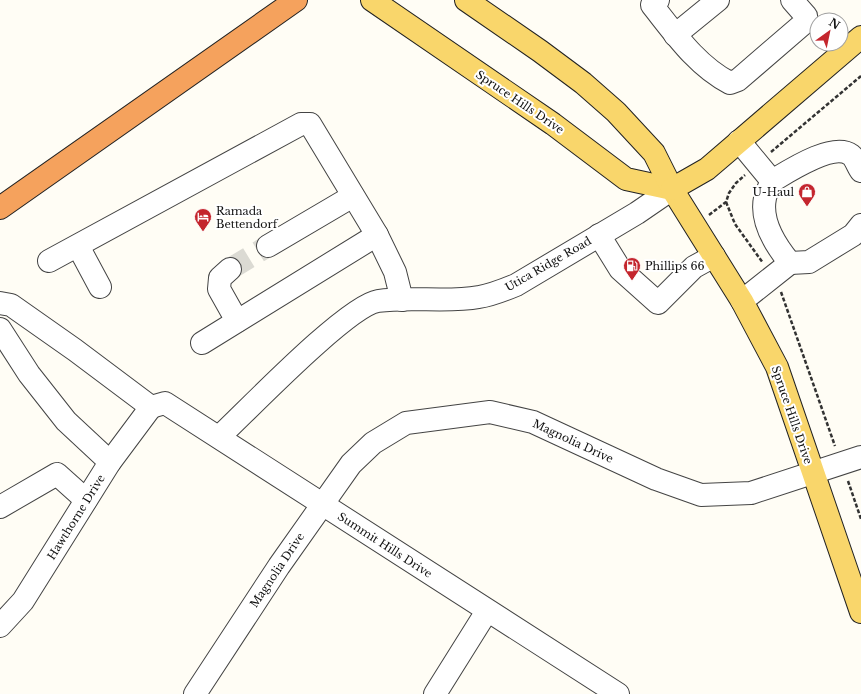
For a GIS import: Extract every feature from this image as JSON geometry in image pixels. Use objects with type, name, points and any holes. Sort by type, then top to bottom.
[{"type":"highway","points":[[0,208],[296,0]]},
{"type":"main road","name":"Spruce Hills Drive","points":[[372,0],[554,124],[626,179],[672,189]]},
{"type":"main road","name":"Spruce Hills Drive","points":[[466,0],[540,50],[616,112],[654,153],[672,189],[742,301],[777,367],[812,473],[861,612]]},
{"type":"main road","name":"Utica Ridge Road","points":[[672,189],[707,168],[861,37]]},
{"type":"street","points":[[658,0],[652,5],[676,35],[691,52],[717,76],[730,83],[738,80],[803,24],[806,16],[792,0]]},
{"type":"street","points":[[676,35],[718,0]]},
{"type":"street","points":[[49,261],[300,124],[310,124],[377,235],[395,272],[402,300]]},
{"type":"street","points":[[739,141],[772,181]]},
{"type":"street","points":[[790,263],[766,225],[765,199],[772,181],[821,156],[840,151],[852,156],[861,171]]},
{"type":"street","name":"Utica Ridge Road","points":[[219,437],[326,335],[361,309],[377,301],[461,299],[479,297],[498,292],[516,285],[637,213],[672,189]]},
{"type":"street","points":[[268,246],[353,196]]},
{"type":"street","points":[[742,301],[790,263],[809,262],[853,235],[861,225]]},
{"type":"street","points":[[202,343],[377,235]]},
{"type":"street","points":[[599,235],[620,269],[658,303],[694,267],[714,256]]},
{"type":"street","points":[[78,246],[100,287]]},
{"type":"street","points":[[230,270],[220,278],[218,289],[237,320]]},
{"type":"street","points":[[0,303],[11,305],[76,350],[151,407]]},
{"type":"street","points":[[0,329],[29,374],[66,421],[110,462]]},
{"type":"street","name":"Summit Hills Drive","points":[[151,407],[165,403],[618,694]]},
{"type":"street","name":"Hawthorne Drive","points":[[0,626],[23,601],[110,462],[151,407]]},
{"type":"street","name":"Magnolia Drive","points":[[195,694],[279,566],[351,464],[373,443],[406,423],[490,412],[533,422],[656,479],[701,494],[751,493],[851,460]]},
{"type":"street","points":[[0,508],[58,474],[86,500]]},
{"type":"street","points":[[435,694],[487,611]]},
{"type":"path","points":[[696,226],[726,202],[729,193],[736,183],[861,76]]},
{"type":"path","points":[[726,202],[735,224],[780,288],[851,460],[861,519]]},
{"type":"tunnel","points":[[230,269],[268,246]]},
{"type":"place","name":"U-Haul","points":[[807,207]]},
{"type":"place","name":"Ramada Bettendorf","points":[[203,232]]},
{"type":"place","name":"Phillips 66","points":[[632,281]]}]
